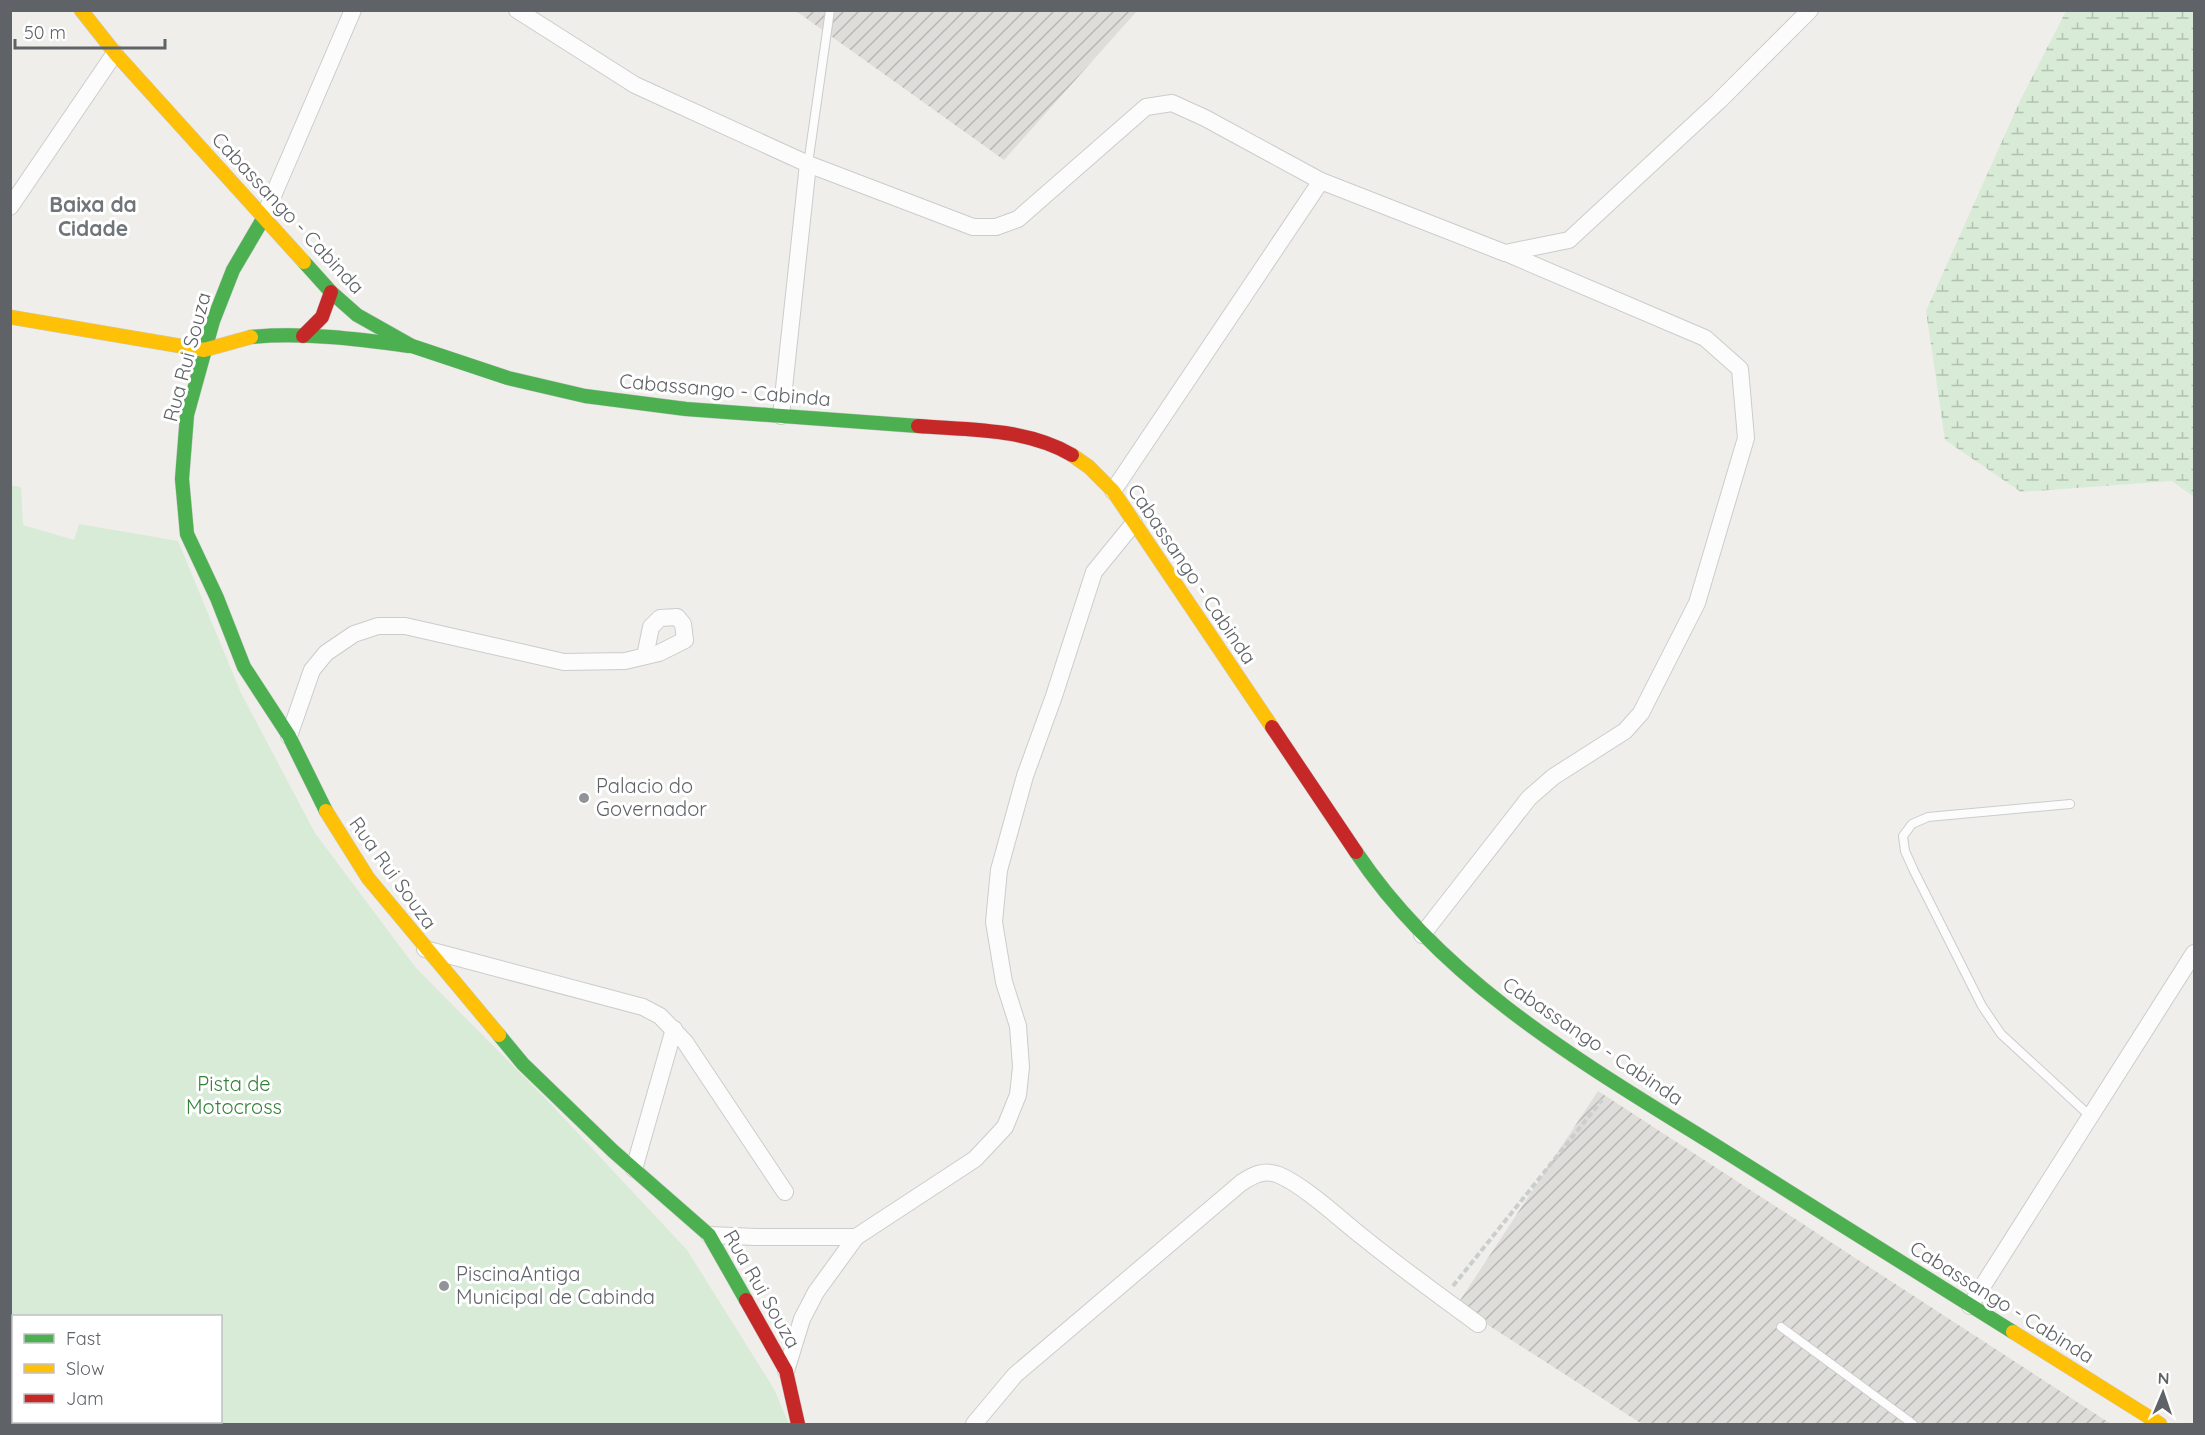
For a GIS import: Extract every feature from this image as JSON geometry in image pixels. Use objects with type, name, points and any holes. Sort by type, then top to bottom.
[{"type":"main road","name":"Cabassango - Cabinda","points":[[81,10],[115,52],[263,219],[331,292],[357,315],[412,346],[508,378],[585,396],[686,409],[1000,432],[1036,438],[1064,451],[1088,466],[1113,491],[1372,876],[1422,935],[1488,993],[1615,1083],[2160,1425]]},
{"type":"main road","name":"Rua Rui Souza","points":[[263,219],[233,270],[204,350],[187,415],[182,479],[187,534],[217,598],[244,667],[289,736],[331,822],[368,878],[424,949],[523,1064],[634,1169],[709,1235],[786,1371],[798,1425]]},
{"type":"main road","points":[[303,336],[315,328],[323,318],[329,306],[331,292]]},
{"type":"main road","points":[[10,317],[204,350],[243,338],[271,335],[412,346]]},
{"type":"street","points":[[263,219],[353,10]]},
{"type":"street","points":[[517,10],[635,85],[808,164],[973,227],[996,227],[1018,219],[1146,107],[1172,103],[1205,118],[1321,181],[1505,253],[1705,338],[1740,369],[1746,438],[1697,603],[1641,713],[1625,731],[1553,777],[1529,798],[1422,935]]},
{"type":"street","points":[[1505,253],[1569,240],[1719,101],[1810,10]]},
{"type":"street","points":[[10,207],[115,52]]},
{"type":"street","points":[[781,416],[808,164]]},
{"type":"street","points":[[1113,491],[1321,181]]},
{"type":"street","points":[[786,1371],[802,1319],[816,1292],[856,1237],[975,1159],[1005,1127],[1018,1095],[1022,1067],[1018,1026],[1004,982],[994,922],[999,870],[1025,776],[1095,572],[1134,523]]},
{"type":"street","points":[[289,736],[312,670],[326,653],[354,634],[378,626],[405,626],[564,662],[625,661],[645,656]]},
{"type":"street","points":[[424,949],[643,1007],[660,1016],[684,1042],[785,1192]]},
{"type":"street","points":[[1970,1306],[2194,953]]},
{"type":"street","points":[[634,1169],[674,1029]]},
{"type":"street","points":[[974,1425],[1015,1374],[1240,1183],[1256,1173],[1279,1175],[1310,1195],[1478,1324]]},
{"type":"street","points":[[709,1235],[856,1237]]},
{"type":"lane","points":[[808,164],[830,10]]},
{"type":"lane","points":[[2070,804],[1928,817],[1912,824],[1903,836],[1909,861],[1982,1006],[2001,1034],[2090,1116]]},
{"type":"lane","points":[[1781,1327],[1913,1425]]},
{"type":"path","points":[[1441,1297],[1457,1282],[1615,1083]]},
{"type":"shaded area","points":[[796,11],[1137,11],[1004,160]]},
{"type":"shaded area","points":[[1598,1091],[2111,1424],[1642,1424],[1457,1305]]},
{"type":"green space","points":[[2066,11],[2194,11],[2194,497],[2172,481],[2021,492],[1945,440],[1926,311],[2020,101]]},
{"type":"green space","name":"Pista de Motocross","points":[[10,485],[21,487],[23,525],[74,540],[79,524],[178,541],[241,693],[315,833],[416,968],[545,1098],[687,1250],[774,1389],[789,1424],[11,1424]]},
{"type":"traffic: fast","points":[[263,219],[233,270],[213,321],[187,415],[182,479],[187,534],[217,598],[244,667],[289,736],[326,811]]},
{"type":"traffic: fast","points":[[304,262],[331,292],[357,315],[412,346],[508,378],[585,396],[686,409],[918,426]]},
{"type":"traffic: fast","points":[[251,337],[310,336],[409,346]]},
{"type":"traffic: fast","points":[[1356,852],[1391,899],[1431,942],[1474,982],[1520,1018],[1618,1085],[2013,1332]]},
{"type":"traffic: fast","points":[[499,1035],[523,1064],[613,1151],[709,1235],[746,1300]]},
{"type":"traffic: slow","points":[[81,10],[115,53],[304,262]]},
{"type":"traffic: slow","points":[[10,317],[204,350],[251,337]]},
{"type":"traffic: slow","points":[[1072,455],[1089,467],[1113,491],[1272,727]]},
{"type":"traffic: slow","points":[[326,811],[368,878],[499,1035]]},
{"type":"traffic: slow","points":[[2013,1332],[2160,1424]]},
{"type":"traffic: jam","points":[[303,336],[322,317],[331,292]]},
{"type":"traffic: jam","points":[[918,426],[1017,435],[1054,446],[1072,455]]},
{"type":"traffic: jam","points":[[1272,727],[1356,852]]},
{"type":"traffic: jam","points":[[746,1300],[786,1371],[798,1424]]},
{"type":"place","name":"Palacio do Governador","points":[[584,798]]},
{"type":"place","name":"PiscinaAntiga Municipal de Cabinda","points":[[444,1286]]},
{"type":"district","name":"Baixa da Cidade","points":[[93,217]]}]
